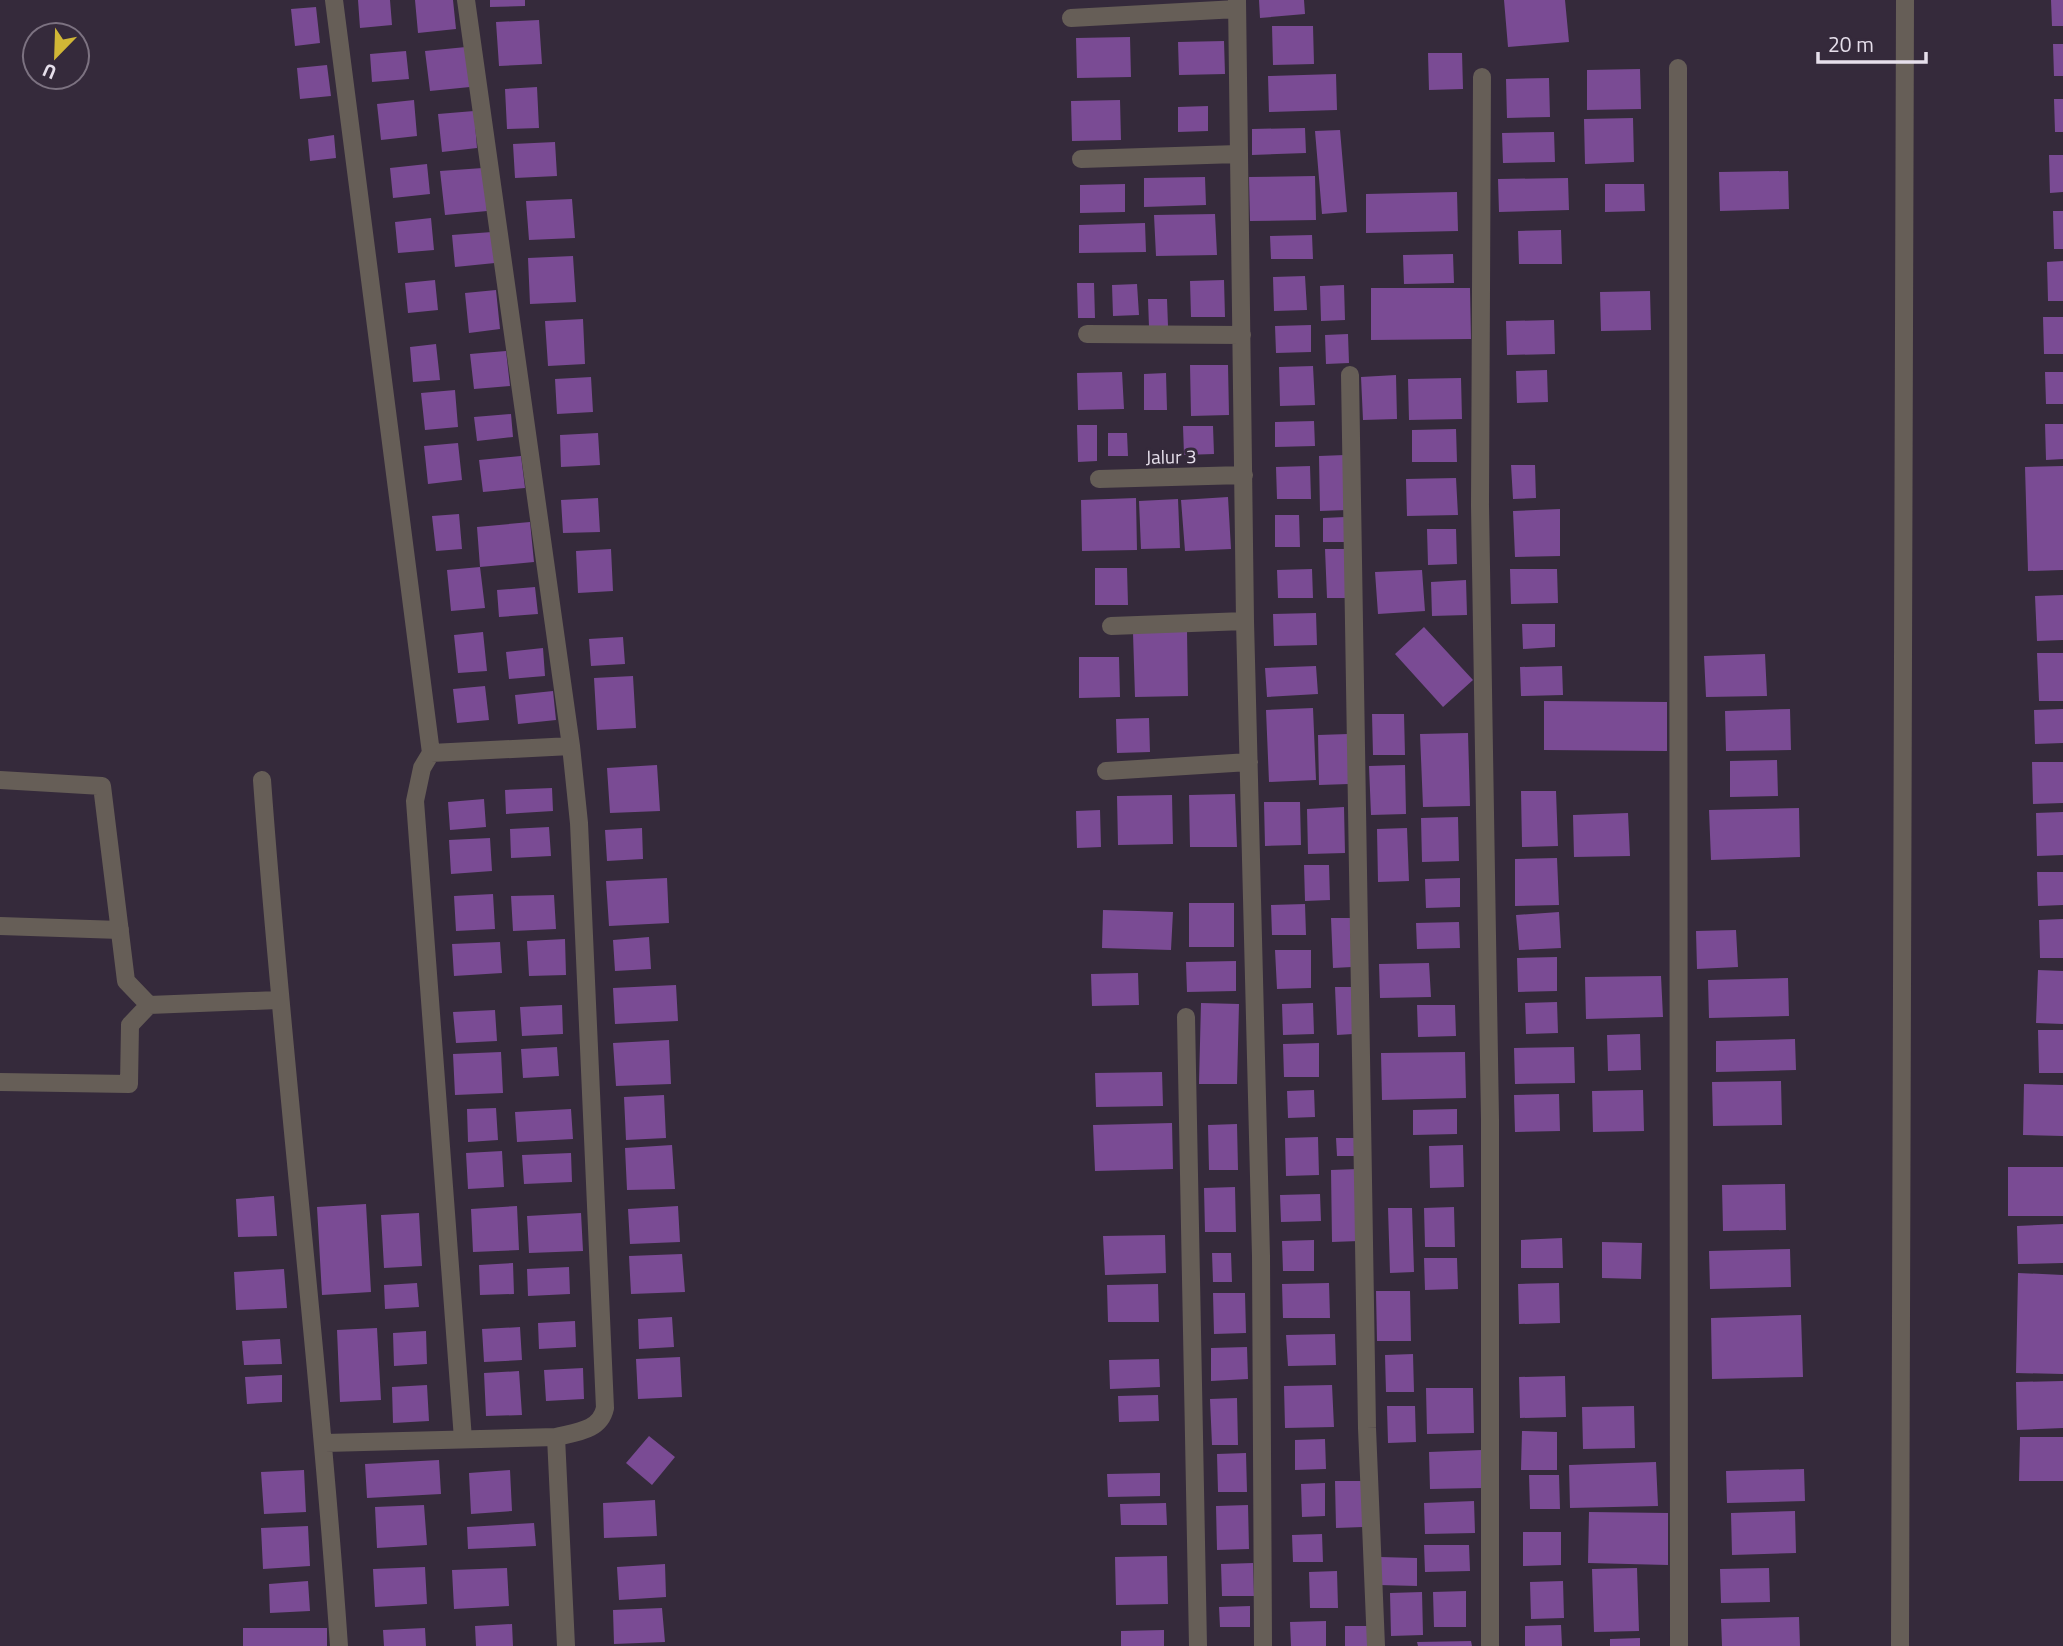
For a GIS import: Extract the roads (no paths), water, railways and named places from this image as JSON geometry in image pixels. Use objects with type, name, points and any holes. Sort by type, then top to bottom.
[{"type":"street","points":[[334,0],[431,753],[417,782],[415,802],[463,1439]]},
{"type":"street","points":[[325,1443],[556,1437],[590,1429],[603,1418],[605,1408],[579,823],[571,746],[466,0]]},
{"type":"street","points":[[1900,1646],[1905,0]]},
{"type":"street","points":[[1071,18],[1237,5],[1245,621],[1261,1256],[1263,1646]]},
{"type":"street","points":[[1678,68],[1679,1646]]},
{"type":"street","points":[[1482,77],[1480,505],[1490,1121],[1490,1646]]},
{"type":"street","points":[[1081,159],[1238,154]]},
{"type":"street","points":[[1087,334],[1242,335]]},
{"type":"street","points":[[1350,375],[1367,1427],[1376,1646]]},
{"type":"street","name":"Jalur 3","points":[[1098,479],[1244,475]]},
{"type":"street","points":[[1111,626],[1245,621]]},
{"type":"street","points":[[431,753],[571,746]]},
{"type":"street","points":[[1106,771],[1249,762]]},
{"type":"street","points":[[0,780],[102,786],[126,981],[149,1005]]},
{"type":"street","points":[[262,780],[278,1000],[325,1443],[339,1646]]},
{"type":"street","points":[[0,926],[120,930]]},
{"type":"street","points":[[0,1082],[129,1084],[130,1025],[149,1005],[278,1000]]},
{"type":"street","points":[[1186,1017],[1198,1646]]},
{"type":"street","points":[[556,1437],[566,1646]]}]
